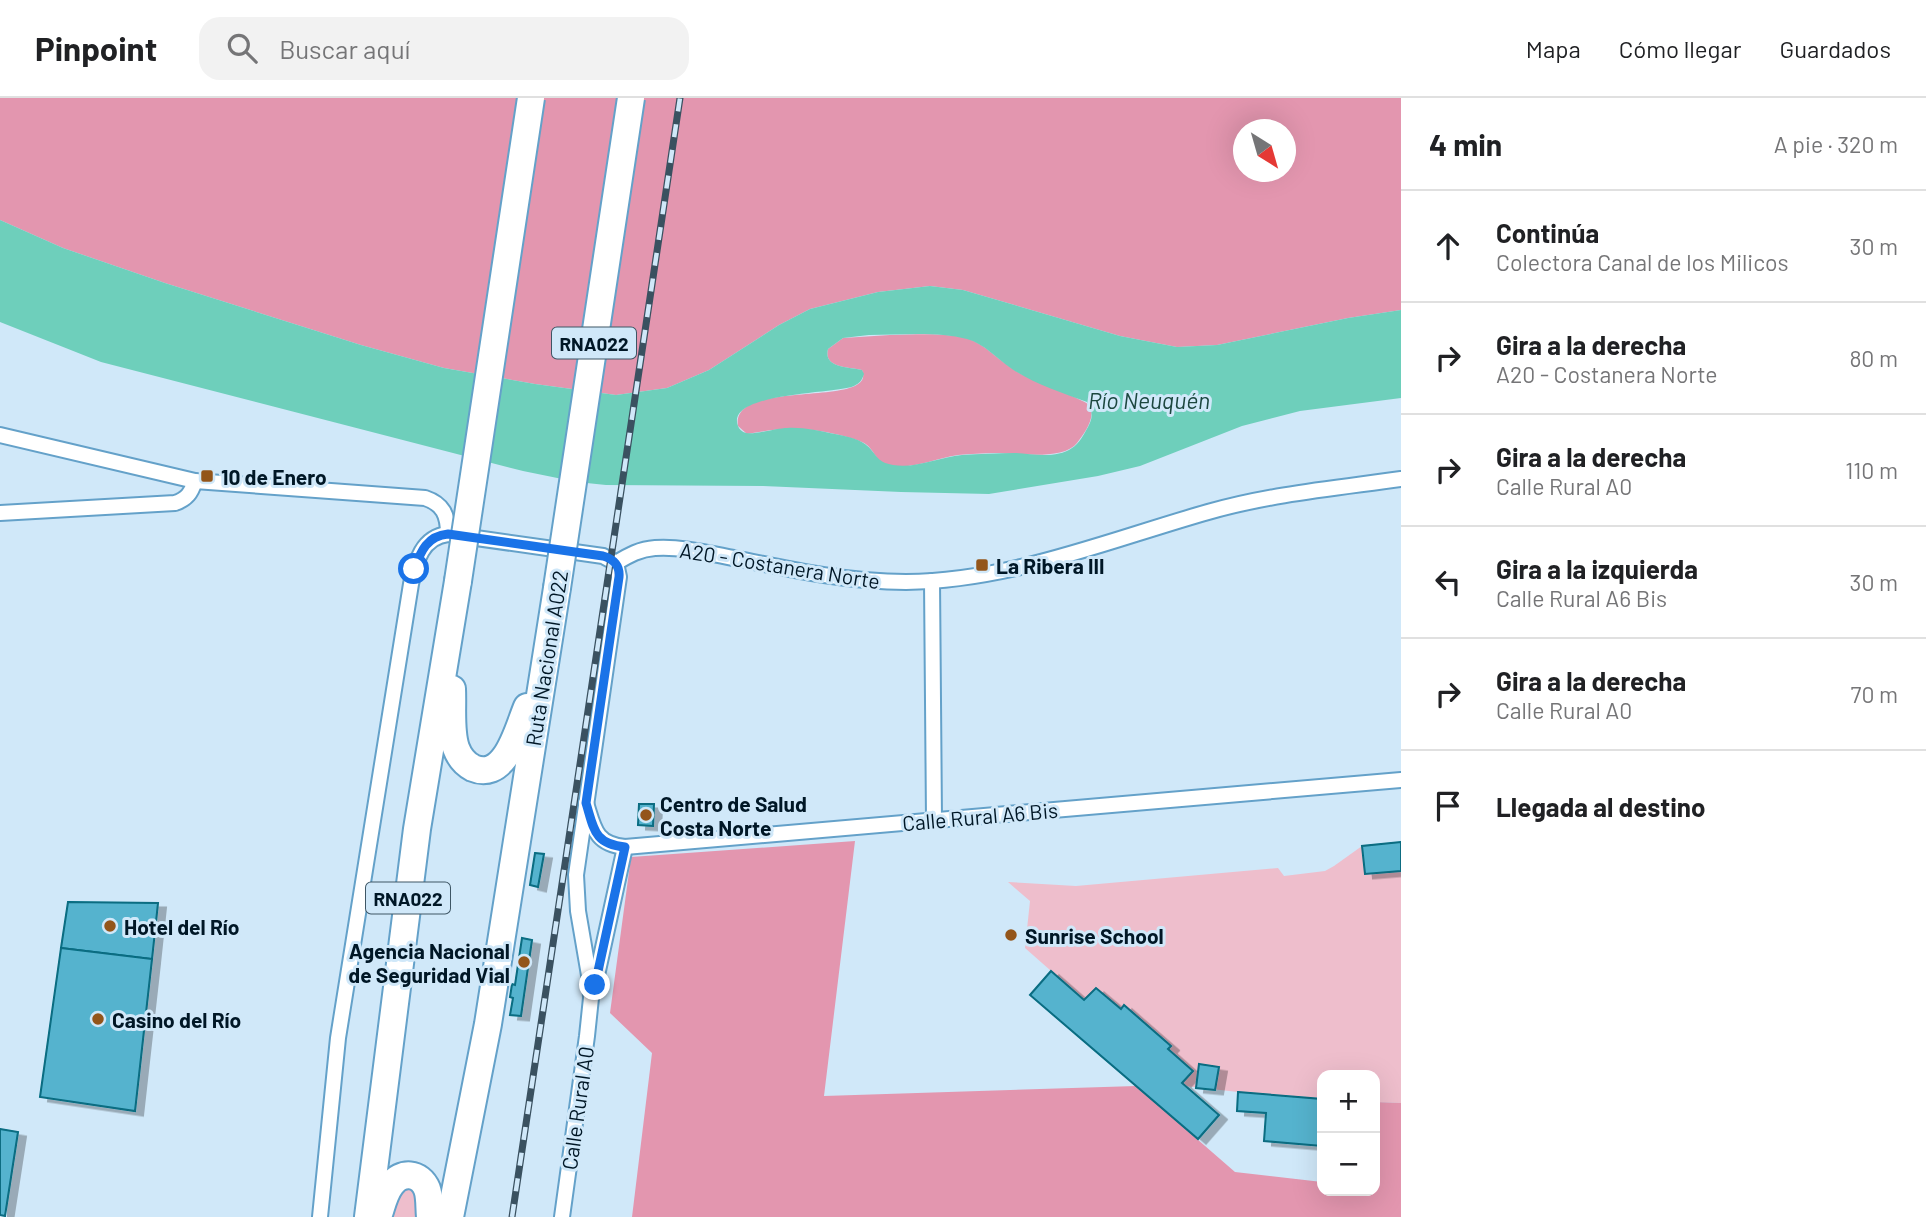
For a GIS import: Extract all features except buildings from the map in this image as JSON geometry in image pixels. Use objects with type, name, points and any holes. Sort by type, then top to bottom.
[{"type":"highway","name":"RNA022","points":[[368,1217],[417,830],[458,581],[531,98]]},
{"type":"highway","name":"Ruta Nacional A022","points":[[450,1217],[488,1024],[631,98]]},
{"type":"highway","points":[[450,624],[455,746],[463,760],[476,769],[491,769],[508,753],[545,660]]},
{"type":"highway","points":[[378,1217],[391,1184],[409,1175],[415,1176],[425,1185],[430,1217]]},
{"type":"street","points":[[0,435],[195,481],[425,498],[438,503],[446,513],[448,534]]},
{"type":"street","name":"A20 - Costanera Norte","points":[[616,563],[642,550],[671,548],[852,579],[907,582],[984,575],[1016,569],[1238,504],[1401,479]]},
{"type":"street","points":[[0,513],[175,503],[189,495],[195,481]]},
{"type":"street","points":[[320,1217],[339,1030],[414,569],[424,546],[439,535],[448,534],[603,556],[616,563]]},
{"type":"street","name":"Calle Rural A0","points":[[591,998],[576,892],[577,858],[619,577],[616,563]]},
{"type":"street","points":[[932,580],[934,820]]},
{"type":"street","name":"Calle Rural A6 Bis","points":[[625,847],[1401,780]]},
{"type":"street","points":[[586,803],[593,827],[603,842],[611,846],[625,847]]},
{"type":"street","name":"Calle Rural A0","points":[[562,1217],[591,998],[625,847]]},
{"type":"shaded area","points":[[0,98],[1401,98],[1401,310],[1217,345],[1177,347],[1120,336],[963,290],[930,286],[878,292],[810,309],[779,325],[709,370],[667,388],[616,395],[444,368],[361,345],[63,248],[0,220]]},
{"type":"shaded area","points":[[950,335],[969,339],[1020,373],[1089,405],[1089,425],[1077,443],[1061,452],[1039,455],[958,455],[903,466],[884,463],[865,444],[855,439],[821,431],[797,429],[747,434],[738,426],[742,411],[756,402],[828,392],[861,382],[862,370],[833,363],[827,355],[828,349],[843,338]]},
{"type":"shaded area","points":[[855,841],[824,1096],[1136,1086],[1235,1172],[1317,1181],[1317,1196],[1380,1196],[1380,1102],[1401,1103],[1401,1217],[632,1217],[652,1053],[610,1013],[631,857]]},
{"type":"shaded area","points":[[1362,846],[1365,874],[1401,871],[1401,1103],[1380,1102],[1380,1070],[1317,1070],[1317,1098],[1185,1086],[1182,1083],[1193,1071],[1168,1049],[1170,1045],[1124,1005],[1121,1009],[1096,988],[1084,1000],[1025,948],[1030,901],[1008,882],[1076,886],[1278,868],[1284,876],[1325,871]]},
{"type":"shaded area","points":[[415,1187],[423,1217],[389,1217],[399,1189]]},
{"type":"water","name":"Río Neuquén","points":[[0,220],[63,248],[361,345],[444,368],[616,395],[667,388],[709,370],[779,325],[810,309],[878,292],[930,286],[963,290],[1120,336],[1177,347],[1217,345],[1401,310],[1401,398],[1300,411],[1242,426],[1140,466],[1098,476],[989,494],[763,486],[606,485],[523,471],[101,362],[0,322]],"holes":[[[869,335],[943,335],[973,341],[1029,379],[1087,402],[1091,411],[1090,424],[1077,444],[1059,454],[962,455],[902,466],[883,462],[865,444],[846,436],[799,428],[750,433],[739,428],[739,415],[748,407],[764,401],[856,385],[864,374],[862,370],[833,363],[827,355],[828,349],[843,338]]]},
{"type":"railway","points":[[512,1217],[680,98]]},
{"type":"place","name":"10 de Enero","points":[[207,476]]},
{"type":"place","name":"La Ribera III","points":[[982,565]]},
{"type":"place","name":"Centro de Salud Costa Norte","points":[[646,815]]},
{"type":"place","name":"Hotel del Río","points":[[110,926]]},
{"type":"place","name":"Sunrise School","points":[[1011,935]]},
{"type":"place","name":"Agencia Nacional de Seguridad Vial","points":[[524,962]]},
{"type":"place","name":"Casino del Río","points":[[98,1019]]},
{"type":"route","points":[[414,569],[424,546],[439,535],[448,534],[603,556],[616,563],[619,577],[586,803],[593,827],[603,842],[611,846],[625,847],[595,985]]}]
